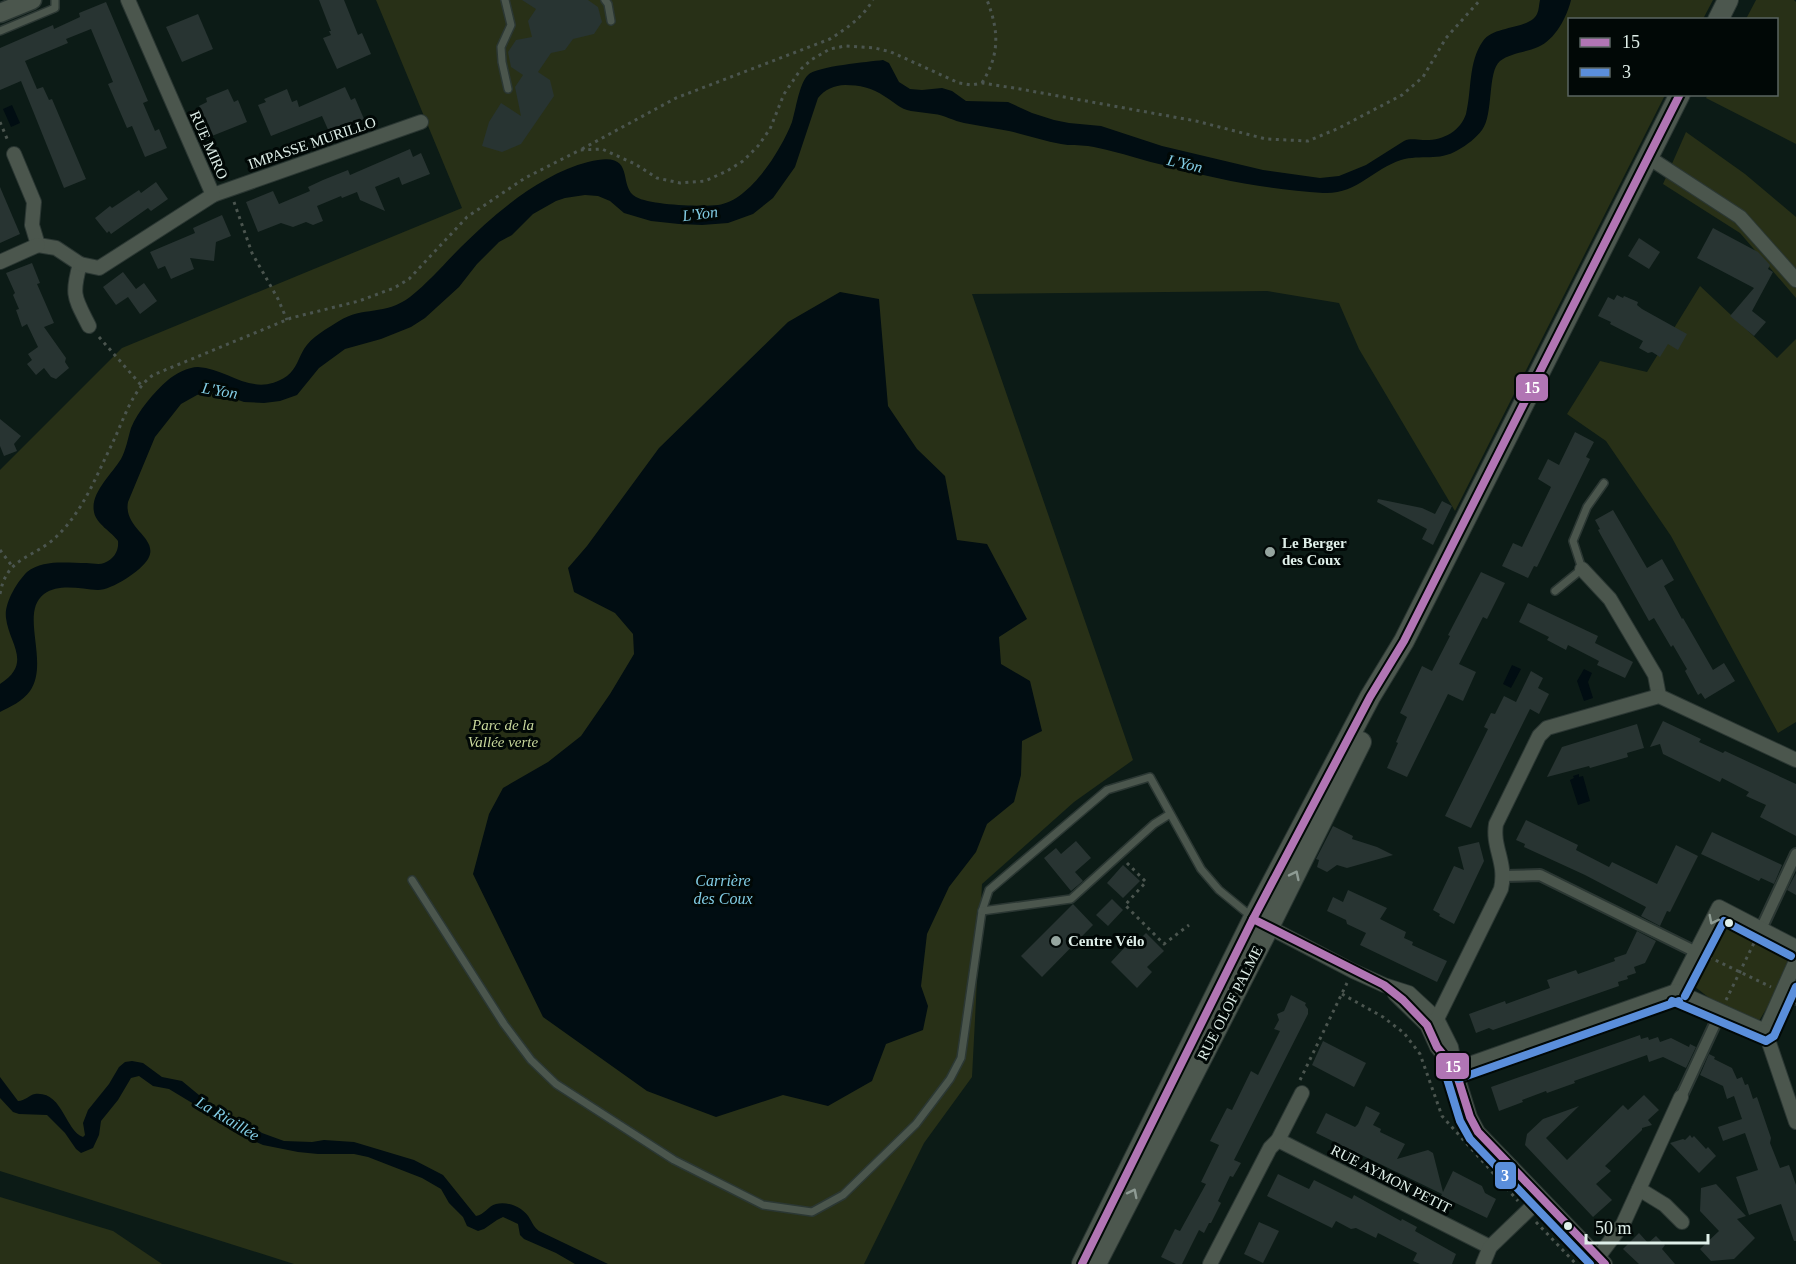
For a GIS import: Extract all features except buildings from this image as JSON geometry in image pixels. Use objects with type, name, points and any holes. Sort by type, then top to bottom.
[{"type":"main road","points":[[1719,18],[1728,0]]},
{"type":"main road","name":"RUE OLOF PALME","points":[[1082,1264],[1261,923],[1380,704],[1404,641],[1679,96]]},
{"type":"main road","name":"RUE OLOF PALME","points":[[1096,1264],[1261,923]]},
{"type":"street","points":[[0,13],[32,0]]},
{"type":"street","name":"RUE MIRO","points":[[80,264],[99,268],[213,195],[128,0]]},
{"type":"street","name":"IMPASSE MURILLO","points":[[213,195],[421,122]]},
{"type":"street","points":[[14,154],[34,202],[32,225],[38,245]]},
{"type":"street","points":[[1648,157],[1740,217],[1796,280]]},
{"type":"street","points":[[0,262],[38,245],[56,248],[80,264],[74,286],[74,297],[89,326]]},
{"type":"street","points":[[1582,569],[1610,599],[1655,675],[1659,696]]},
{"type":"street","points":[[1432,1022],[1502,889],[1504,876],[1494,836],[1496,824],[1539,736],[1547,728],[1659,696],[1796,760]]},
{"type":"street","points":[[1761,929],[1796,854]]},
{"type":"street","points":[[1504,876],[1540,875],[1696,952]]},
{"type":"street","points":[[1676,991],[1719,907],[1796,947]]},
{"type":"street","points":[[1261,923],[1353,971],[1409,993],[1451,1047],[1455,1069],[1470,1117],[1478,1132],[1602,1261],[1623,1224],[1721,1011]]},
{"type":"street","points":[[1796,961],[1765,1031],[1796,1122]]},
{"type":"street","points":[[1455,1069],[1676,991],[1765,1031]]},
{"type":"street","points":[[1782,992],[1796,999]]},
{"type":"street","points":[[1210,1264],[1270,1148],[1278,1140],[1302,1093]]},
{"type":"street","name":"RUE AYMON PETIT","points":[[1278,1140],[1490,1246]]},
{"type":"street","points":[[1639,1189],[1665,1205],[1682,1222]]},
{"type":"street","points":[[1483,1264],[1490,1246],[1541,1198]]},
{"type":"lane","points":[[0,31],[55,8],[55,0]]},
{"type":"lane","points":[[505,0],[511,25],[501,46],[508,89]]},
{"type":"lane","points":[[604,0],[608,4],[611,21]]},
{"type":"lane","points":[[1555,591],[1582,569],[1573,541],[1587,507],[1604,483]]},
{"type":"lane","points":[[412,879],[504,1024],[531,1060],[556,1084],[674,1160],[764,1205],[812,1212],[843,1195],[916,1124],[950,1079],[961,1058],[982,911],[989,890],[1107,790],[1150,777],[1201,869],[1219,890],[1261,923]]},
{"type":"lane","points":[[982,911],[1071,898],[1154,824],[1170,814]]},
{"type":"path","points":[[0,594],[2,583],[12,566],[47,544],[75,515],[141,385],[147,379],[160,371],[287,320],[359,301],[394,288],[409,279],[467,218],[525,178],[676,98],[830,39],[852,25],[866,12],[873,0]]},
{"type":"path","points":[[982,83],[989,72],[997,44],[996,29],[987,0]]},
{"type":"path","points":[[580,150],[602,149],[635,164],[657,178],[680,183],[705,181],[727,171],[758,146],[770,129],[784,94],[801,69],[821,53],[845,46],[861,46],[891,52],[959,83],[972,85],[982,83],[1196,121],[1266,139],[1308,141],[1339,128],[1402,95],[1423,77],[1446,38],[1480,0]]},
{"type":"path","points":[[0,122],[14,154]]},
{"type":"path","points":[[229,189],[252,254],[278,299],[287,320]]},
{"type":"path","points":[[89,326],[141,385]]},
{"type":"path","points":[[0,550],[12,566]]},
{"type":"path","points":[[1119,855],[1146,882],[1125,905],[1164,944],[1190,925]]},
{"type":"path","points":[[1721,1011],[1761,929]]},
{"type":"path","points":[[1696,952],[1782,992]]},
{"type":"path","points":[[1302,1093],[1297,1086],[1353,971]]},
{"type":"green space","name":"Parc de la Vallée verte","points":[[376,0],[1713,0],[1704,18],[1568,18],[1568,96],[1664,96],[1455,511],[1359,349],[1339,303],[1267,291],[972,294],[1133,760],[1074,802],[982,884],[972,1077],[924,1143],[864,1264],[294,1264],[0,1171],[0,470],[122,348],[462,208]]},
{"type":"green space","points":[[1756,0],[1794,0],[1796,2],[1796,144],[1706,98],[1707,96],[1778,96],[1778,18],[1747,18]]},
{"type":"green space","points":[[1686,132],[1745,174],[1796,217],[1796,298],[1740,233],[1663,184]]},
{"type":"green space","points":[[1700,286],[1777,358],[1796,339],[1796,722],[1778,733],[1671,536],[1606,441],[1567,414],[1600,361],[1647,372]]},
{"type":"green space","points":[[1723,925],[1758,935],[1790,954],[1778,989],[1759,1021],[1722,1008],[1694,986],[1705,952]]},
{"type":"green space","points":[[0,1197],[113,1231],[162,1264],[0,1264]]},
{"type":"water","name":"L'Yon","points":[[1540,0],[1571,0],[1567,14],[1550,39],[1538,47],[1504,58],[1496,66],[1486,123],[1474,139],[1451,154],[1401,160],[1355,186],[1335,193],[1303,192],[1243,183],[1097,147],[1061,144],[964,123],[938,115],[907,110],[871,89],[845,85],[830,88],[818,98],[795,167],[773,198],[753,214],[728,223],[679,224],[651,221],[624,213],[610,201],[598,196],[585,195],[556,201],[533,214],[512,235],[499,242],[477,264],[459,287],[425,318],[411,327],[381,339],[345,349],[319,368],[297,395],[280,401],[264,403],[244,402],[208,392],[181,404],[155,437],[128,502],[131,519],[149,545],[148,559],[126,579],[111,587],[98,590],[63,588],[44,594],[37,602],[34,613],[37,653],[35,679],[24,698],[0,712],[0,684],[10,676],[17,661],[6,618],[7,606],[12,593],[27,572],[40,565],[63,562],[102,564],[115,554],[118,541],[95,516],[95,498],[121,459],[131,428],[138,415],[163,385],[182,371],[198,367],[221,372],[252,384],[263,385],[287,376],[295,367],[307,345],[320,333],[348,316],[401,303],[430,279],[504,208],[536,185],[570,168],[604,159],[614,160],[624,170],[630,192],[643,200],[700,206],[718,205],[730,201],[753,184],[772,160],[792,122],[800,90],[808,75],[821,69],[883,60],[889,63],[899,82],[910,89],[942,88],[952,91],[966,101],[1008,102],[1054,120],[1101,126],[1162,146],[1263,170],[1320,178],[1339,176],[1366,165],[1404,141],[1437,139],[1455,130],[1466,114],[1475,58],[1483,41],[1495,32],[1527,23],[1533,19],[1538,12]]},
{"type":"water","points":[[12,105],[20,123],[11,127],[3,109]]},
{"type":"water","name":"Carrière des Coux","points":[[840,292],[879,299],[888,406],[917,449],[945,476],[957,540],[987,544],[1027,619],[999,637],[1001,664],[1030,681],[1042,731],[1022,741],[1021,775],[1014,802],[987,824],[976,852],[949,887],[927,934],[921,986],[928,1006],[923,1030],[886,1044],[872,1081],[828,1106],[783,1095],[716,1117],[647,1091],[543,1017],[473,874],[489,814],[503,788],[548,762],[581,736],[634,654],[633,634],[615,613],[574,592],[568,568],[587,546],[659,448],[788,322]]},
{"type":"water","points":[[1512,665],[1521,669],[1511,688],[1503,684]]},
{"type":"water","points":[[1584,669],[1592,673],[1588,682],[1593,698],[1584,701],[1577,681]]},
{"type":"water","points":[[1579,774],[1579,777],[1583,776],[1590,801],[1578,805],[1570,780]]},
{"type":"water","points":[[125,1062],[143,1063],[162,1077],[182,1081],[205,1100],[226,1113],[222,1121],[169,1089],[153,1086],[139,1076],[131,1078],[118,1100],[101,1121],[99,1135],[93,1148],[81,1153],[47,1115],[13,1112],[0,1098],[0,1077],[18,1101],[35,1094],[44,1095],[58,1105],[72,1127],[83,1137],[85,1135],[83,1123],[88,1110],[109,1084],[119,1067]]},
{"type":"water","points":[[234,1117],[262,1133],[284,1141],[354,1142],[414,1160],[443,1175],[476,1216],[496,1204],[516,1206],[527,1215],[539,1231],[608,1264],[575,1264],[524,1239],[520,1235],[518,1224],[503,1217],[478,1231],[467,1226],[463,1217],[449,1203],[441,1189],[422,1178],[368,1157],[354,1154],[318,1154],[263,1145],[229,1125]]},
{"type":"waterway","name":"La Riaillée","points":[[219,1114],[235,1123]]},
{"type":"transit line","name":"15","points":[[1082,1264],[1253,919],[1370,697],[1404,641],[1679,96]]},
{"type":"transit line","name":"15","points":[[1253,919],[1384,985],[1403,1000],[1427,1025],[1437,1047],[1455,1069],[1470,1117],[1478,1132],[1605,1264]]},
{"type":"transit line","name":"3","points":[[1685,996],[1724,921],[1791,956]]},
{"type":"transit line","name":"3","points":[[1672,1001],[1766,1041],[1774,1036],[1796,987]]},
{"type":"transit line","name":"3","points":[[1458,1079],[1679,1001]]},
{"type":"transit line","name":"3","points":[[1445,1072],[1460,1121],[1470,1139],[1590,1264]]},
{"type":"place","name":"Le Berger des Coux","points":[[1270,552]]},
{"type":"place","name":"Centre Vélo","points":[[1056,941]]}]
